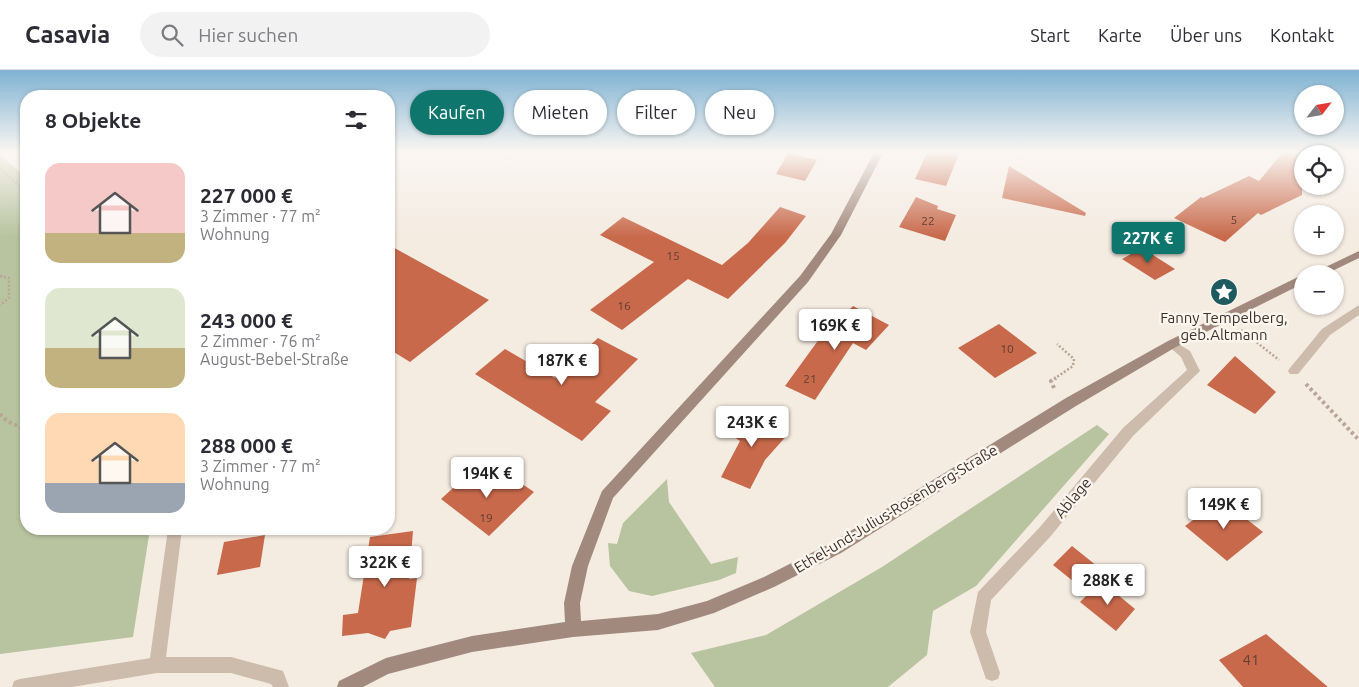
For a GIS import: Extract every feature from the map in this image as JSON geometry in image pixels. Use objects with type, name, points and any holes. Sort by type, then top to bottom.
[{"type":"main road","points":[[573,630],[572,603],[580,566],[607,495],[804,279],[836,235],[864,180]]},
{"type":"main road","points":[[1335,265],[1359,254]]},
{"type":"main road","name":"Ethel-und-Julius-Rosenberg-Straße","points":[[345,687],[386,666],[452,649],[573,630],[658,622],[708,608],[769,582],[836,548],[1071,402],[1172,344],[1294,284]]},
{"type":"street","points":[[1294,371],[1326,332],[1359,309]]},
{"type":"street","name":"Ablage","points":[[992,673],[978,632],[984,598],[1045,532],[1128,432],[1194,370],[1186,354],[1172,344]]},
{"type":"street","points":[[157,666],[174,535]]},
{"type":"street","points":[[20,687],[157,666],[231,665],[277,677],[281,687]]},
{"type":"path","points":[[0,276],[9,278],[9,298],[0,305]]},
{"type":"path","points":[[1239,328],[1272,355]]},
{"type":"path","points":[[1054,388],[1051,381],[1073,366],[1074,359],[1057,344]]},
{"type":"path","points":[[1294,371],[1359,440]]},
{"type":"path","points":[[0,414],[7,421],[20,427]]},
{"type":"green space","points":[[0,180],[20,180],[20,535],[149,535],[133,637],[0,654]]},
{"type":"green space","points":[[1097,425],[1109,434],[976,586],[933,611],[927,655],[888,687],[715,687],[691,653],[766,635],[882,567]]},
{"type":"green space","points":[[667,479],[669,502],[711,564],[738,557],[736,573],[719,580],[652,596],[629,591],[610,566],[608,543],[617,544],[623,523]]},
{"type":"building","points":[[919,180],[948,180],[946,186]]},
{"type":"building","points":[[1006,180],[1032,180],[1086,213],[1085,216],[1002,198]]},
{"type":"building","points":[[1241,180],[1294,180],[1294,195],[1302,195],[1261,215],[1258,213],[1225,242],[1174,218],[1201,197],[1203,198]]},
{"type":"building","points":[[916,197],[938,206],[937,209],[956,215],[945,241],[899,227]]},
{"type":"building","points":[[780,207],[806,216],[785,243],[728,299],[688,279],[622,330],[590,310],[654,262],[600,235],[623,217],[722,265],[748,243]]},
{"type":"building","points":[[395,248],[489,300],[410,362],[395,353]]},
{"type":"building","points":[[1142,248],[1175,269],[1155,280],[1122,259]]},
{"type":"building","points":[[853,306],[889,325],[866,350],[853,343],[815,400],[785,386],[817,342]]},
{"type":"building","points":[[999,324],[1037,353],[995,378],[958,348]]},
{"type":"building","points":[[598,338],[638,359],[595,402],[611,411],[582,441],[475,374],[505,349],[555,378]]},
{"type":"building","points":[[1235,356],[1276,392],[1255,414],[1207,385]]},
{"type":"building","points":[[751,409],[789,433],[765,460],[750,489],[721,477],[740,441],[727,432]]},
{"type":"building","points":[[477,466],[494,478],[502,470],[534,492],[489,536],[441,499]]},
{"type":"building","points":[[1221,499],[1263,532],[1227,561],[1185,526]]},
{"type":"building","points":[[413,531],[409,579],[417,578],[411,627],[390,631],[385,639],[368,633],[342,636],[343,615],[358,613],[370,537]]},
{"type":"building","points":[[265,535],[260,567],[217,575],[224,542]]},
{"type":"building","points":[[1072,546],[1107,574],[1089,594],[1053,565]]},
{"type":"building","points":[[1101,581],[1135,609],[1116,631],[1080,602]]},
{"type":"building","points":[[1266,634],[1328,687],[1243,687],[1219,660]]},
{"type":"place","name":"Fanny Tempelberg, geb.Altmann","points":[[1224,292]]}]
